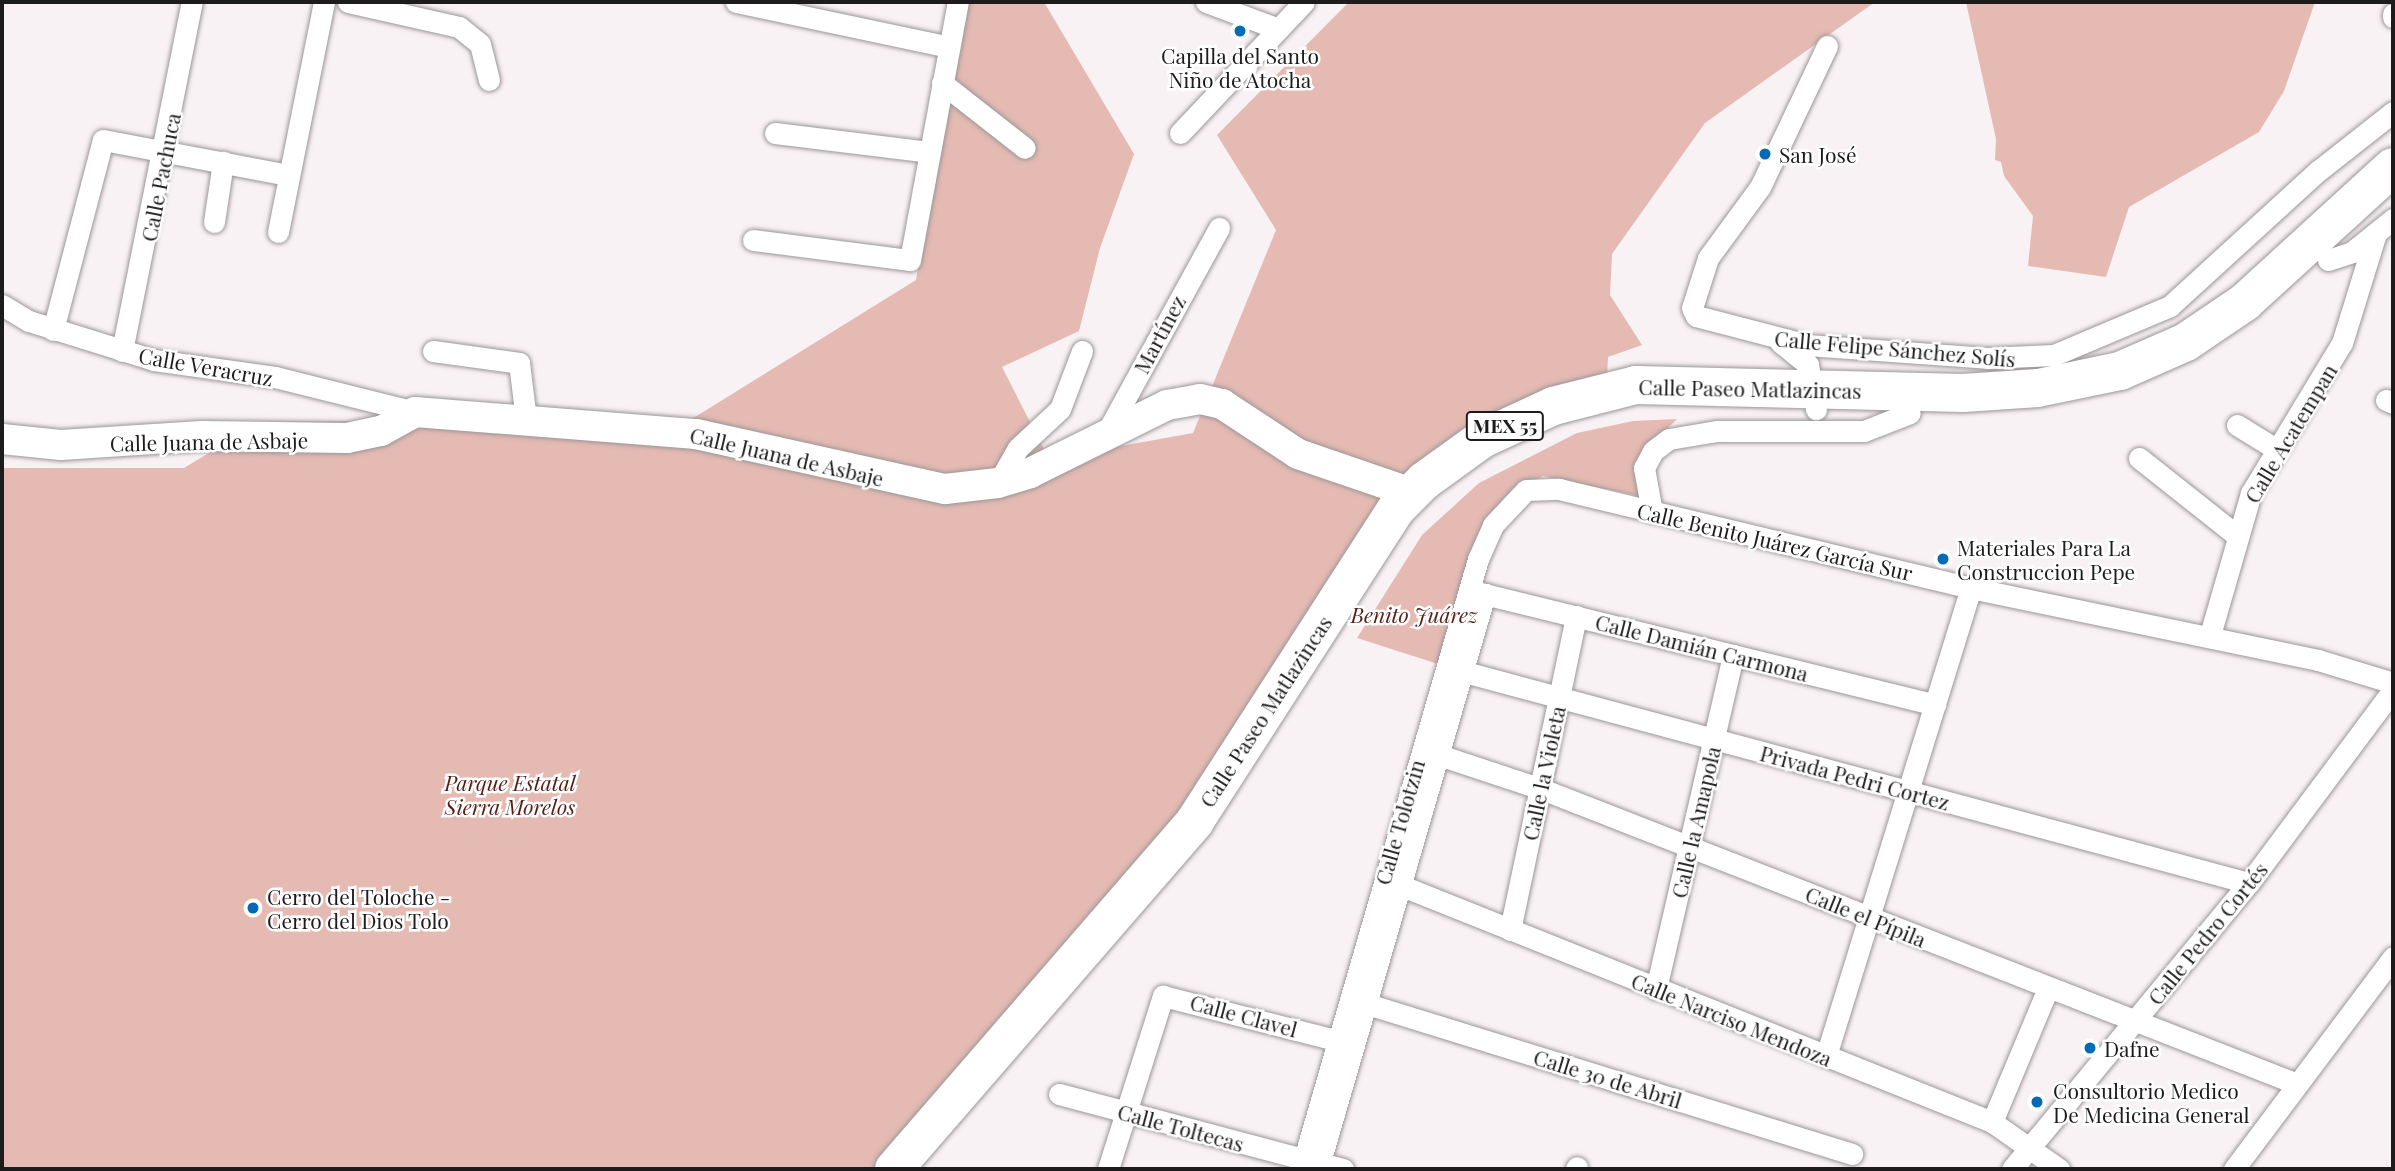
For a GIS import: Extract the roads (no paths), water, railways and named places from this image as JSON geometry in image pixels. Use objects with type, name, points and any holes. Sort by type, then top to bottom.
[{"type":"highway","name":"Calle Paseo Matlazincas","points":[[894,1169],[1198,850],[1407,531],[1436,499],[1526,442],[1611,413],[1816,398],[1998,391],[2074,382],[2140,364],[2200,334],[2245,302],[2393,167]]},
{"type":"highway","name":"Calle Paseo Matlazincas","points":[[923,1169],[1023,1035],[1195,821],[1388,520],[1412,493],[1504,427],[1598,392],[1671,382],[1816,398],[1910,413],[2034,412],[2119,394],[2209,351],[2328,260],[2393,195]]},
{"type":"street","name":"Calle Pachuca","points":[[122,351],[165,150],[192,2]]},
{"type":"street","points":[[278,232],[324,2]]},
{"type":"street","points":[[348,2],[459,27],[480,44],[489,80]]},
{"type":"street","points":[[736,2],[949,47]]},
{"type":"street","points":[[753,240],[905,261],[911,257],[958,2]]},
{"type":"street","points":[[1206,2],[1276,28]]},
{"type":"street","points":[[1180,133],[1276,28],[1304,2]]},
{"type":"street","name":"Calle Felipe Sánchez Solís","points":[[1827,46],[1760,187],[1708,258],[1692,309],[1696,316],[1780,342],[1987,358],[2034,359],[2070,350],[2170,306],[2318,171],[2393,112]]},
{"type":"street","points":[[942,83],[1025,148]]},
{"type":"street","points":[[775,133],[929,152]]},
{"type":"street","points":[[53,330],[98,146],[111,140],[288,175]]},
{"type":"street","points":[[214,222],[223,162]]},
{"type":"street","points":[[2328,260],[2352,251],[2393,219]]},
{"type":"street","name":"Martínez","points":[[1102,441],[1219,228]]},
{"type":"street","name":"Calle Acatempan","points":[[2210,635],[2236,535],[2276,449],[2342,343],[2376,233]]},
{"type":"street","name":"Calle Veracruz","points":[[2,305],[53,330],[122,351],[179,365],[275,377],[415,412]]},
{"type":"street","points":[[1780,342],[1808,365],[1816,398]]},
{"type":"street","points":[[433,351],[519,363],[526,419]]},
{"type":"street","points":[[998,483],[1018,447],[1060,410],[1082,351]]},
{"type":"street","name":"Calle Juana de Asbaje","points":[[2,439],[61,445],[202,436],[347,438],[381,431],[415,412],[696,434],[909,484],[945,489],[998,483],[1102,441],[1167,405],[1209,400],[1286,449],[1412,493]]},
{"type":"street","points":[[1652,512],[1644,468],[1653,450],[1669,439],[1717,431],[1864,431],[1910,413]]},
{"type":"street","points":[[2237,425],[2276,449]]},
{"type":"street","points":[[2139,458],[2236,535]]},
{"type":"street","name":"Calle Benito Juárez García Sur","points":[[1526,490],[1545,486],[1972,588],[2210,635],[2393,683]]},
{"type":"street","name":"Calle Tolotzin","points":[[1311,1165],[1364,1003],[1461,671],[1493,525],[1526,490]]},
{"type":"street","points":[[1826,1056],[1871,919],[1972,588]]},
{"type":"street","name":"Calle Tolotzin","points":[[1311,1165],[1336,1040],[1477,592]]},
{"type":"street","name":"Calle Damián Carmona","points":[[1477,592],[1935,705]]},
{"type":"street","name":"Calle la Violeta","points":[[1510,930],[1576,616]]},
{"type":"street","name":"Calle la Amapola","points":[[1656,989],[1733,654]]},
{"type":"street","name":"Privada Pedri Cortez","points":[[1461,671],[2249,883]]},
{"type":"street","name":"Calle Pedro Cortés","points":[[2012,1169],[2249,883],[2393,690]]},
{"type":"street","name":"Calle el Pípila","points":[[1436,754],[1539,788],[2295,1083]]},
{"type":"street","name":"Calle Narciso Mendoza","points":[[1397,884],[1992,1122],[2059,1169]]},
{"type":"street","points":[[2234,1169],[2295,1083],[2393,957]]},
{"type":"street","points":[[1992,1122],[2048,988]]},
{"type":"street","name":"Calle Clavel","points":[[1126,1112],[1163,996],[1173,995],[1336,1040]]},
{"type":"street","name":"Calle 30 de Abril","points":[[1364,1003],[1852,1154]]},
{"type":"street","name":"Calle Toltecas","points":[[1059,1094],[1311,1165],[1343,1169]]},
{"type":"street","points":[[1108,1169],[1126,1112]]},
{"type":"place","name":"Capilla del Santo Niño de Atocha","points":[[1240,31]]},
{"type":"place","name":"San José","points":[[1765,154]]},
{"type":"place","name":"Materiales Para La Construccion Pepe","points":[[1943,559]]},
{"type":"place","name":"Cerro del Toloche - Cerro del Dios Tolo","points":[[253,908]]},
{"type":"place","name":"Dafne","points":[[2090,1048]]},
{"type":"place","name":"Consultorio Medico De Medicina General","points":[[2037,1102]]},
{"type":"park label","name":"Benito Juárez","points":[[1414,614]]},
{"type":"park label","name":"Parque Estatal Sierra Morelos","points":[[510,794]]}]
